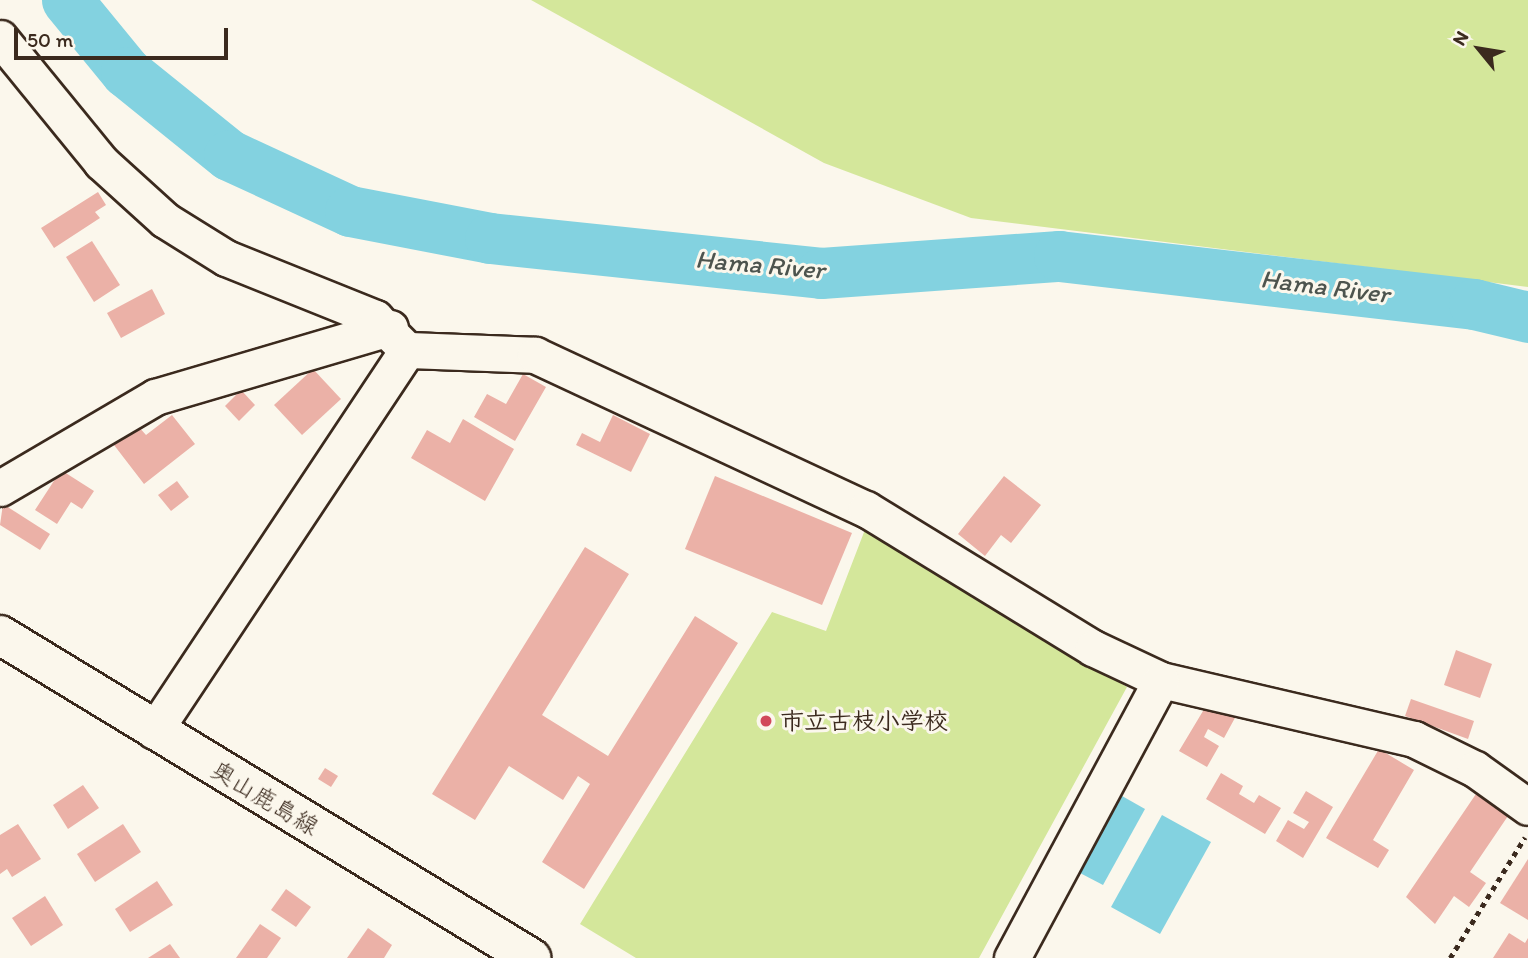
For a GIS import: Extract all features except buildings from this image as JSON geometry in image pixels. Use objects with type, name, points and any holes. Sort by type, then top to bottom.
[{"type":"main road","name":"奥山鹿島線","points":[[0,635],[531,958]]},
{"type":"street","points":[[0,38],[101,162],[165,220],[226,258],[398,339],[535,355],[866,509],[1093,648],[1161,680],[1414,739],[1475,769],[1528,807]]},
{"type":"street","points":[[0,488],[155,397],[398,339]]},
{"type":"street","points":[[155,731],[398,339]]},
{"type":"street","points":[[1012,958],[1161,680]]},
{"type":"path","points":[[1450,958],[1528,832]]},
{"type":"green space","points":[[531,0],[1528,0],[1528,287],[971,218],[824,163]]},
{"type":"green space","points":[[866,527],[1127,687],[979,958],[636,958],[580,924],[772,612],[826,631]]},
{"type":"water","points":[[1122,796],[1145,809],[1103,885],[1080,873]]},
{"type":"water","points":[[1162,815],[1211,842],[1160,934],[1111,907]]},
{"type":"waterway","name":"Hama River","points":[[67,0],[126,72],[229,155],[350,211],[490,238],[821,273],[1059,256],[1474,304],[1528,317]]},
{"type":"place","name":"市立古枝小学校","points":[[766,721]]}]
